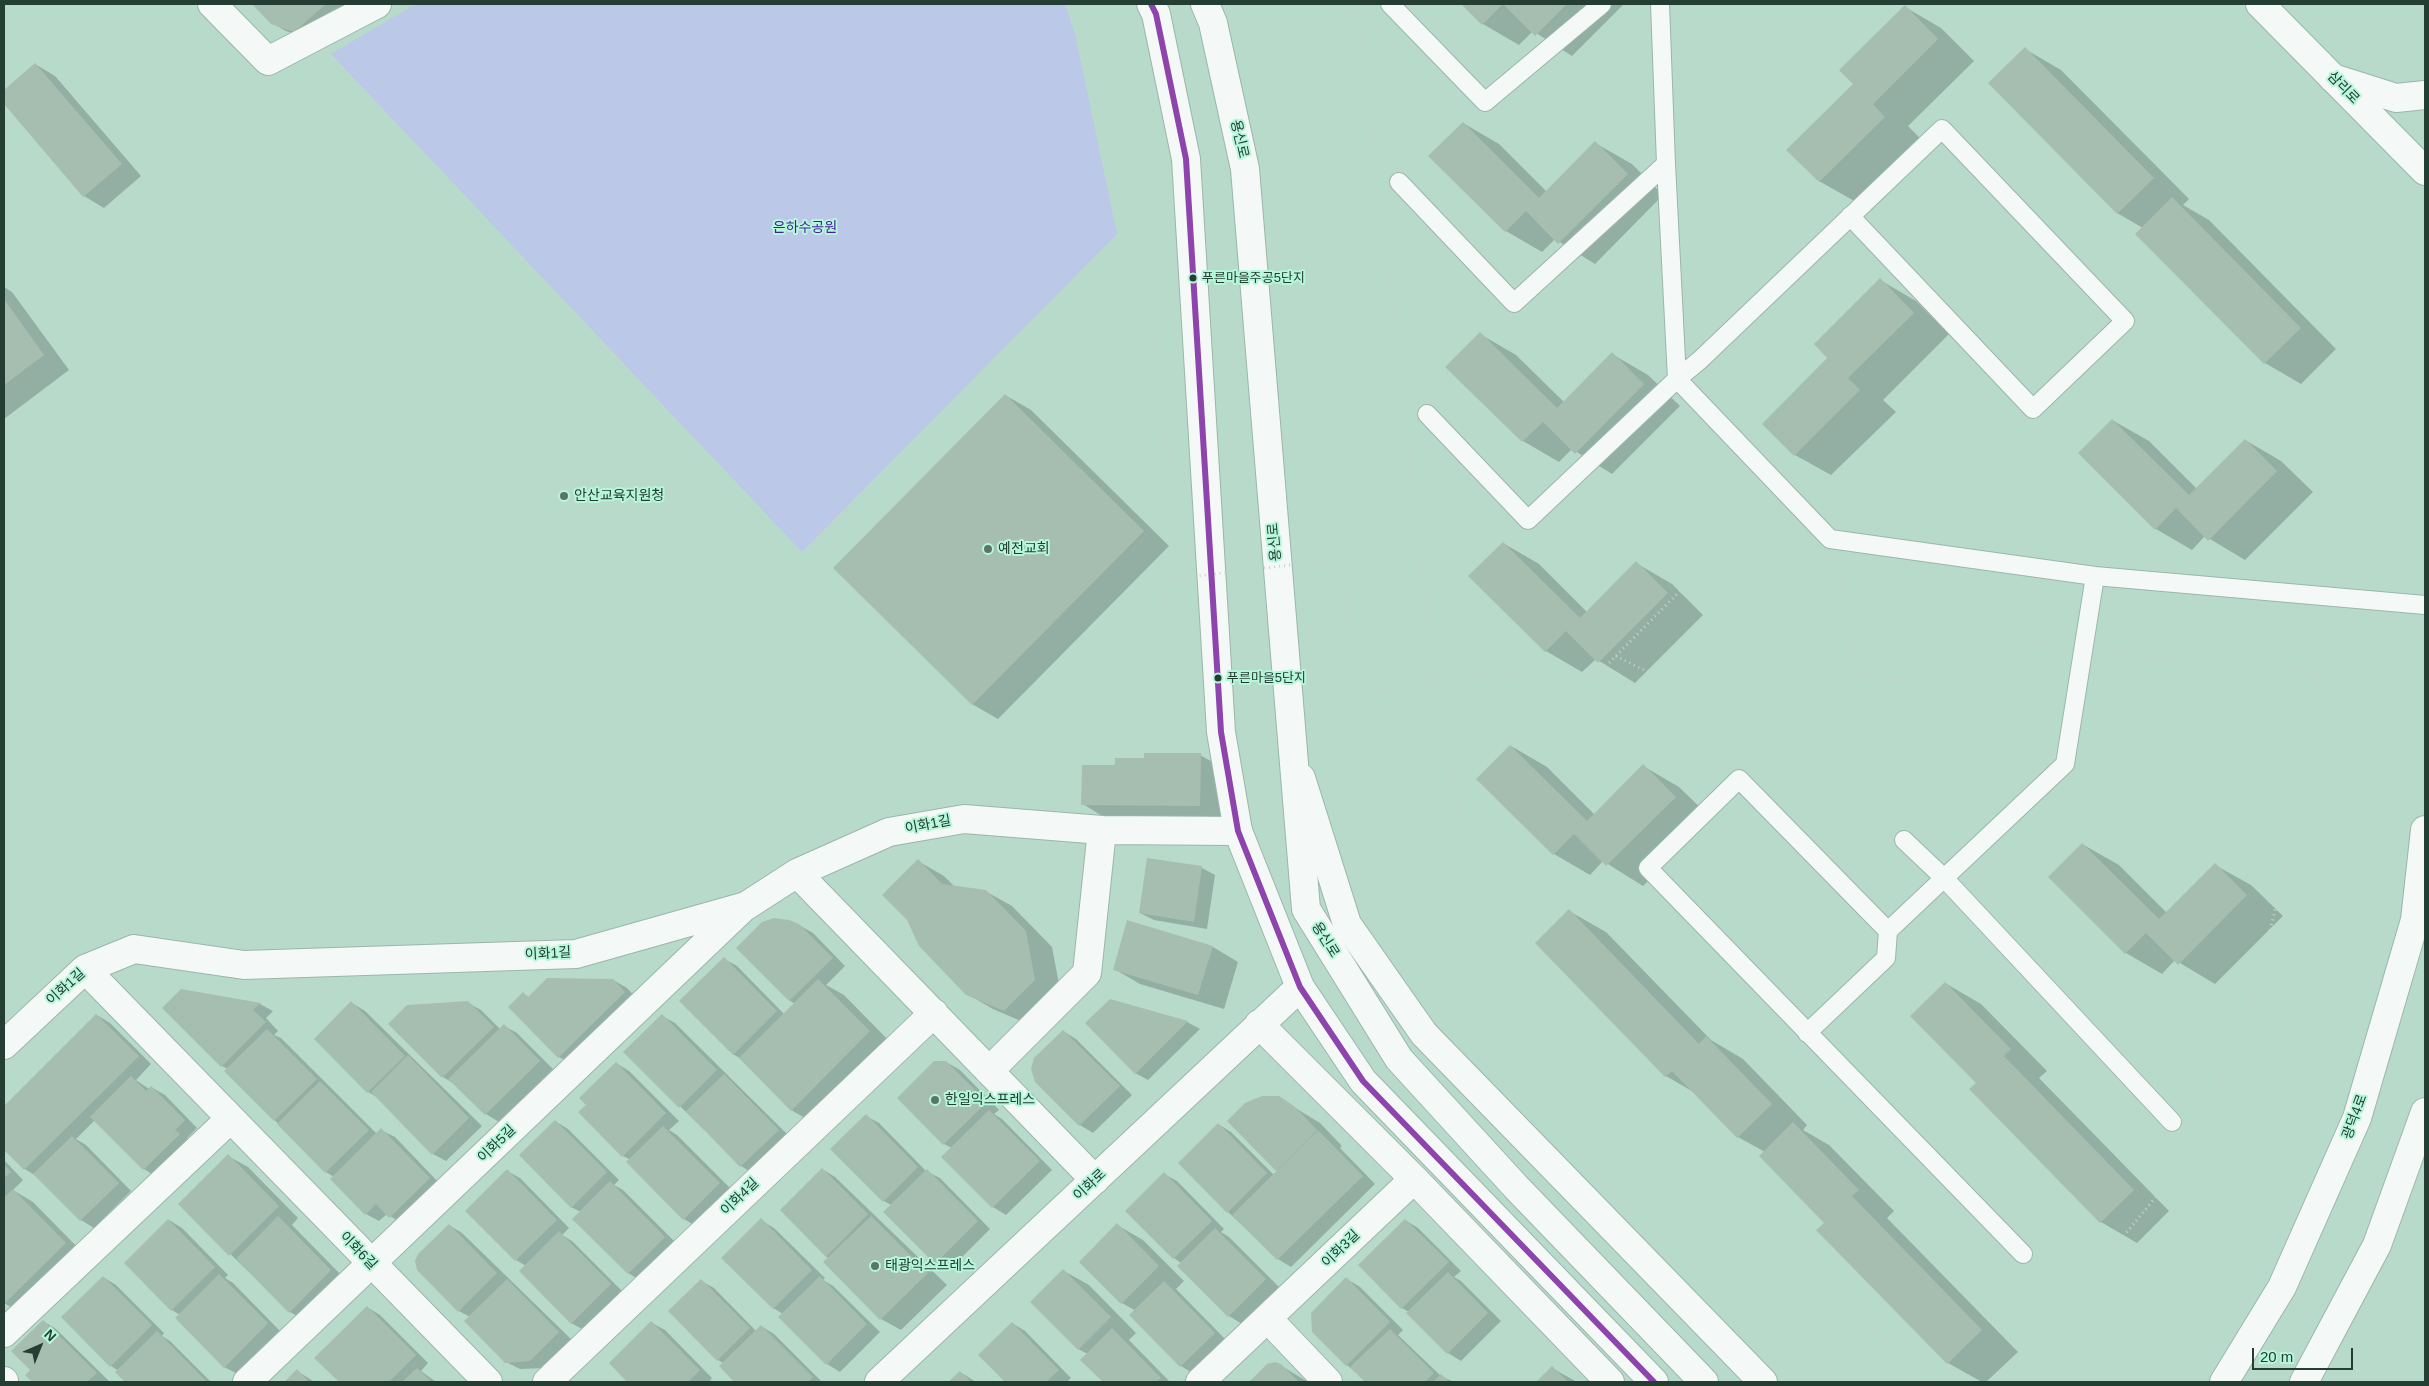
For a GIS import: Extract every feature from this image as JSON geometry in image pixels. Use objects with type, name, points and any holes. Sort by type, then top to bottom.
[{"type":"street","points":[[212,4],[268,61],[377,4]]},
{"type":"street","points":[[1151,4],[1156,14],[1186,158],[1222,732],[1238,831],[1300,987],[1362,1080],[1654,1382]]},
{"type":"street","name":"용신로","points":[[1205,4],[1213,24],[1245,169],[1306,909],[1398,1059],[1516,1187],[1704,1382]]},
{"type":"street","name":"삼리로","points":[[2260,4],[2425,172]]},
{"type":"street","points":[[2333,78],[2396,98],[2425,95]]},
{"type":"street","points":[[1292,752],[1347,924],[1424,1034],[1763,1382]]},
{"type":"street","name":"이화1길","points":[[4,1045],[85,968],[134,949],[244,965],[576,954],[746,906],[797,873],[889,832],[964,818],[1102,830],[1238,831]]},
{"type":"street","points":[[990,1071],[1087,973],[1102,830]]},
{"type":"street","name":"광덕4로","points":[[2224,1382],[2282,1287],[2357,1118],[2415,920],[2425,830]]},
{"type":"street","points":[[797,873],[1095,1180]]},
{"type":"street","name":"이화5길","points":[[247,1382],[372,1265],[746,906]]},
{"type":"street","name":"이화6길","points":[[85,968],[372,1265],[488,1382]]},
{"type":"street","name":"이화로","points":[[878,1382],[1300,987]]},
{"type":"street","name":"이화4길","points":[[547,1382],[934,1013]]},
{"type":"street","points":[[1259,1024],[1414,1179],[1610,1382]]},
{"type":"street","points":[[2304,1382],[2377,1245],[2425,1112]]},
{"type":"street","points":[[4,1333],[230,1119]]},
{"type":"street","name":"이화3길","points":[[1200,1382],[1414,1179]]},
{"type":"street","points":[[1268,1319],[1328,1382]]},
{"type":"lane","points":[[1390,4],[1485,102],[1602,4]]},
{"type":"lane","points":[[1660,4],[1677,379],[1830,538],[2095,576],[2425,605]]},
{"type":"lane","points":[[1428,414],[1528,520],[1677,379],[1700,360],[1850,216],[1942,129],[2125,322],[2033,409],[1850,216]]},
{"type":"lane","points":[[1399,182],[1514,303],[1666,164]]},
{"type":"lane","points":[[1807,1033],[1886,958],[1888,931],[2065,764],[2095,576]]},
{"type":"lane","points":[[1888,931],[1739,779],[1648,868],[2023,1254]]},
{"type":"lane","points":[[1904,840],[1944,878],[2172,1122]]},
{"type":"path","points":[[1358,4],[1378,175]]},
{"type":"path","points":[[1380,194],[1403,402]]},
{"type":"path","points":[[1406,432],[1434,681],[1482,927],[1923,1382]]},
{"type":"path","points":[[1331,697],[1476,674],[1597,675],[1768,503]]},
{"type":"path","points":[[1179,697],[1163,580],[1342,559],[1351,694]]},
{"type":"path","points":[[1828,565],[1842,579],[1860,676]]},
{"type":"path","points":[[1616,656],[1765,731],[1789,727],[1860,676],[1937,683],[2024,640],[2083,650],[2389,680]]},
{"type":"path","points":[[1994,1382],[2092,1274],[2198,1146],[2257,983],[2298,818],[2317,672]]},
{"type":"green space","name":"은하수공원","points":[[416,4],[1065,4],[1075,34],[1117,234],[802,552],[331,54]]},
{"type":"building","points":[[252,4],[326,4],[294,32],[271,24]]},
{"type":"building","points":[[1461,4],[1503,4],[1482,25]]},
{"type":"building","points":[[1503,4],[1567,4],[1535,36]]},
{"type":"building","points":[[1905,5],[1938,39],[1873,104],[1885,117],[1819,182],[1786,150],[1853,84],[1839,70]]},
{"type":"building","points":[[2025,47],[2154,178],[2117,214],[1988,83]]},
{"type":"building","points":[[35,63],[122,164],[83,197],[4,104],[4,90]]},
{"type":"building","points":[[1463,122],[1539,198],[1595,141],[1628,174],[1558,244],[1526,211],[1505,232],[1428,156]]},
{"type":"building","points":[[2172,197],[2301,328],[2264,364],[2135,234]]},
{"type":"building","points":[[1880,278],[1914,313],[1848,378],[1860,390],[1794,456],[1762,424],[1827,358],[1814,344]]},
{"type":"building","points":[[4,299],[44,355],[4,385]]},
{"type":"building","points":[[1480,332],[1557,408],[1612,352],[1644,384],[1575,454],[1543,422],[1522,442],[1445,367]]},
{"type":"building","name":"예전교회","points":[[1005,394],[1144,531],[972,705],[833,568]]},
{"type":"building","points":[[2112,419],[2189,495],[2245,439],[2277,471],[2208,541],[2176,508],[2155,530],[2078,453]]},
{"type":"building","points":[[1503,542],[1580,618],[1636,561],[1668,593],[1598,663],[1566,631],[1545,652],[1468,576]]},
{"type":"building","points":[[1510,745],[1587,821],[1643,764],[1676,797],[1606,866],[1574,834],[1553,855],[1476,779]]},
{"type":"building","points":[[1144,753],[1201,753],[1200,806],[1081,805],[1082,765],[1115,765],[1115,758],[1144,758]]},
{"type":"building","points":[[2082,843],[2159,919],[2215,863],[2247,895],[2178,965],[2146,933],[2125,954],[2048,877]]},
{"type":"building","points":[[1147,858],[1202,866],[1194,922],[1139,913]]},
{"type":"building","points":[[918,859],[942,884],[986,890],[1026,931],[1035,980],[1004,1011],[966,995],[919,946],[907,920],[882,895]]},
{"type":"building","points":[[1569,909],[1699,1044],[1706,1036],[1772,1104],[1737,1138],[1672,1071],[1665,1077],[1535,943]]},
{"type":"building","points":[[774,918],[789,920],[799,924],[833,958],[789,1001],[736,948],[762,922]]},
{"type":"building","points":[[1127,920],[1213,946],[1198,995],[1113,970]]},
{"type":"building","points":[[724,957],[777,1011],[733,1055],[679,1001]]},
{"type":"building","points":[[547,978],[613,979],[625,992],[558,1058],[508,1007],[523,992],[528,997]]},
{"type":"building","points":[[818,979],[870,1031],[791,1111],[739,1058]]},
{"type":"building","points":[[1945,982],[2011,1049],[2004,1056],[2134,1190],[2100,1223],[1969,1089],[1976,1083],[1910,1016]]},
{"type":"building","points":[[181,989],[261,1003],[253,1010],[266,1022],[221,1067],[162,1008]]},
{"type":"building","points":[[1110,999],[1188,1021],[1135,1074],[1085,1023]]},
{"type":"building","points":[[351,1001],[405,1056],[367,1093],[314,1039]]},
{"type":"building","points":[[468,1001],[494,1027],[442,1078],[388,1024],[407,1005]]},
{"type":"building","points":[[96,1014],[139,1056],[24,1170],[4,1150],[4,1106]]},
{"type":"building","points":[[662,1014],[717,1070],[679,1108],[623,1052]]},
{"type":"building","points":[[504,1024],[540,1061],[485,1115],[448,1079]]},
{"type":"building","points":[[267,1029],[317,1079],[274,1121],[224,1071]]},
{"type":"building","points":[[1063,1030],[1120,1086],[1079,1126],[1035,1082],[1031,1069],[1034,1058]]},
{"type":"building","points":[[408,1055],[469,1118],[432,1155],[371,1092]]},
{"type":"building","points":[[934,1061],[946,1061],[987,1102],[943,1145],[897,1098]]},
{"type":"building","points":[[616,1062],[666,1113],[622,1157],[578,1112],[586,1105],[579,1098]]},
{"type":"building","points":[[724,1074],[779,1130],[740,1167],[686,1111]]},
{"type":"building","points":[[131,1076],[146,1091],[151,1086],[185,1120],[175,1130],[180,1134],[143,1170],[90,1117]]},
{"type":"building","points":[[320,1081],[369,1130],[325,1173],[277,1124]]},
{"type":"building","points":[[1262,1096],[1279,1096],[1294,1106],[1317,1130],[1276,1171],[1227,1121],[1245,1103]]},
{"type":"building","points":[[989,1110],[1040,1161],[992,1208],[941,1157]]},
{"type":"building","points":[[866,1114],[918,1167],[883,1202],[830,1149]]},
{"type":"building","points":[[555,1120],[607,1172],[571,1208],[519,1155]]},
{"type":"building","points":[[1793,1122],[1859,1190],[1852,1196],[1982,1330],[1947,1364],[1816,1230],[1824,1223],[1759,1156]]},
{"type":"building","points":[[1218,1123],[1267,1173],[1227,1213],[1178,1163]]},
{"type":"building","points":[[663,1126],[720,1183],[683,1220],[626,1162]]},
{"type":"building","points":[[381,1128],[430,1178],[389,1218],[376,1204],[365,1215],[330,1179]]},
{"type":"building","points":[[1318,1130],[1363,1176],[1277,1260],[1232,1215]]},
{"type":"building","points":[[72,1136],[119,1183],[80,1221],[33,1174]]},
{"type":"building","points":[[228,1154],[279,1206],[229,1256],[178,1204]]},
{"type":"building","points":[[4,1165],[11,1172],[4,1178]]},
{"type":"building","points":[[822,1168],[868,1214],[826,1257],[780,1210]]},
{"type":"building","points":[[507,1169],[557,1220],[515,1261],[465,1211]]},
{"type":"building","points":[[927,1169],[978,1221],[935,1264],[883,1212]]},
{"type":"building","points":[[1164,1172],[1212,1221],[1173,1259],[1125,1211]]},
{"type":"building","points":[[610,1181],[665,1237],[628,1274],[572,1219]]},
{"type":"building","points":[[13,1189],[66,1243],[4,1304],[4,1198]]},
{"type":"building","points":[[278,1216],[331,1270],[289,1313],[236,1259]]},
{"type":"building","points":[[871,1216],[928,1273],[880,1320],[823,1262]]},
{"type":"building","points":[[761,1218],[812,1270],[773,1309],[721,1258]]},
{"type":"building","points":[[168,1219],[215,1267],[171,1311],[124,1263]]},
{"type":"building","points":[[1405,1219],[1449,1262],[1401,1309],[1358,1265]]},
{"type":"building","points":[[1117,1223],[1159,1266],[1121,1304],[1079,1262]]},
{"type":"building","points":[[449,1224],[497,1273],[458,1312],[417,1270],[415,1261],[418,1254]]},
{"type":"building","points":[[1215,1228],[1266,1279],[1228,1317],[1177,1266]]},
{"type":"building","points":[[559,1231],[611,1284],[571,1324],[519,1271]]},
{"type":"building","points":[[1063,1269],[1111,1317],[1078,1350],[1030,1302]]},
{"type":"building","points":[[1448,1272],[1488,1313],[1447,1354],[1406,1313]]},
{"type":"building","points":[[219,1274],[268,1323],[224,1368],[175,1318]]},
{"type":"building","points":[[103,1276],[152,1325],[110,1367],[61,1317]]},
{"type":"building","points":[[820,1276],[867,1324],[826,1365],[778,1317]]},
{"type":"building","points":[[1346,1277],[1390,1322],[1346,1366],[1312,1332],[1311,1313]]},
{"type":"building","points":[[507,1279],[559,1332],[530,1361],[505,1363],[464,1321]]},
{"type":"building","points":[[701,1279],[750,1328],[717,1361],[668,1311]]},
{"type":"building","points":[[1164,1281],[1215,1333],[1180,1367],[1129,1315]]},
{"type":"building","points":[[367,1306],[416,1355],[389,1382],[339,1382],[314,1358]]},
{"type":"building","points":[[43,1320],[97,1373],[87,1382],[32,1382],[25,1375],[30,1370],[11,1351]]},
{"type":"building","points":[[651,1321],[700,1370],[688,1382],[627,1382],[609,1363]]},
{"type":"building","points":[[1012,1322],[1059,1370],[1046,1382],[1005,1382],[978,1355]]},
{"type":"building","points":[[761,1325],[813,1377],[808,1382],[734,1382],[719,1366]]},
{"type":"building","points":[[1112,1328],[1161,1378],[1157,1382],[1103,1382],[1080,1360]]},
{"type":"building","points":[[1390,1329],[1434,1373],[1425,1382],[1365,1382],[1350,1367]]},
{"type":"building","points":[[157,1331],[207,1382],[125,1382],[115,1372]]},
{"type":"building","points":[[1275,1362],[1281,1364],[1299,1382],[1249,1382],[1267,1364]]},
{"type":"building","points":[[1552,1366],[1568,1382],[1536,1382]]},
{"type":"building","points":[[417,1368],[432,1382],[402,1382]]},
{"type":"building","points":[[297,1369],[309,1382],[284,1382]]},
{"type":"building","points":[[960,1371],[971,1382],[948,1382]]},
{"type":"building","points":[[1441,1374],[1450,1382],[1433,1382]]},
{"type":"transit line","points":[[1151,4],[1156,14],[1186,159],[1221,732],[1238,831],[1300,987],[1363,1081],[1654,1382]]},
{"type":"place","name":"푸른마을주공5단지","points":[[1193,278]]},
{"type":"place","name":"안산교육지원청","points":[[564,496]]},
{"type":"place","name":"예전교회","points":[[988,549]]},
{"type":"place","name":"푸른마을5단지","points":[[1218,678]]},
{"type":"place","name":"한일익스프레스","points":[[935,1100]]},
{"type":"place","name":"태광익스프레스","points":[[875,1266]]}]
